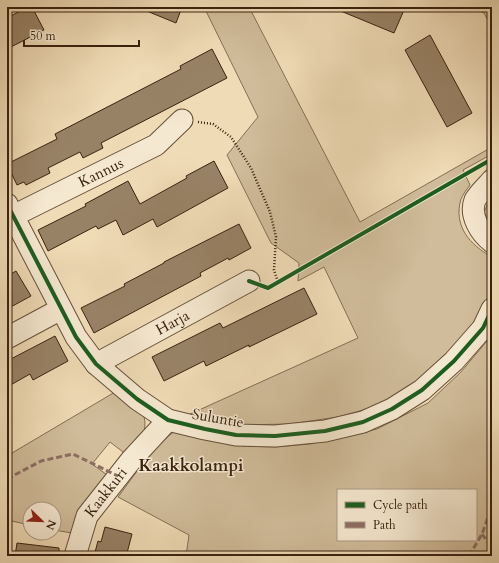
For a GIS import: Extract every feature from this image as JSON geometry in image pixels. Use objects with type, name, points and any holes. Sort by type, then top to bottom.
[{"type":"street","name":"Kannus","points":[[10,210],[156,145],[182,120]]},
{"type":"street","points":[[492,180],[476,200],[473,214],[478,226],[486,238],[492,242]]},
{"type":"street","name":"Suluntie","points":[[10,210],[76,337],[96,364],[137,399],[168,420],[236,435],[275,436],[325,431],[363,422],[392,409],[422,390],[454,361],[483,328],[492,309]]},
{"type":"street","name":"Harja","points":[[96,364],[249,281]]},
{"type":"street","points":[[7,338],[62,310]]},
{"type":"street","name":"Kaakkuri","points":[[75,556],[87,516],[132,459],[168,420]]},
{"type":"path","points":[[182,120],[213,124],[231,137],[251,168],[270,212],[276,236],[274,270],[278,282]]},
{"type":"path","points":[[249,281],[268,288],[285,278]]},
{"type":"shaded area","points":[[204,7],[249,7],[360,222],[492,147],[492,154],[463,170],[470,185],[461,199],[459,218],[465,234],[470,240],[477,247],[492,257],[492,288],[480,314],[442,362],[388,403],[338,417],[289,424],[238,425],[188,415],[358,338],[324,267],[298,281],[299,263],[271,243],[227,155],[258,117]]},
{"type":"shaded area","points":[[470,7],[492,7],[492,28],[484,13]]},
{"type":"shaded area","points":[[492,199],[492,231],[484,213],[488,202]]},
{"type":"shaded area","points":[[492,335],[492,556],[186,556],[189,535],[118,497],[160,443],[176,430],[243,446],[275,447],[310,444],[377,429],[428,403],[461,372]]},
{"type":"shaded area","points":[[115,392],[144,416],[144,436],[127,455],[110,442],[92,464],[110,477],[72,533],[62,531],[62,501],[22,501],[22,523],[7,520],[7,456]]},
{"type":"building","points":[[28,7],[32,7],[44,30],[7,49],[7,18]]},
{"type":"building","points":[[137,7],[182,7],[176,23]]},
{"type":"building","points":[[331,7],[396,7],[404,10],[394,33]]},
{"type":"building","points":[[430,35],[472,113],[447,127],[405,50]]},
{"type":"building","points":[[212,49],[227,78],[101,143],[103,148],[83,158],[80,152],[48,168],[50,173],[26,185],[24,182],[17,185],[7,164],[57,139],[55,134],[181,69],[180,66]]},
{"type":"building","points":[[214,161],[228,188],[157,227],[153,219],[123,235],[116,220],[98,229],[96,226],[48,251],[38,230],[86,206],[85,204],[128,181],[140,204]]},
{"type":"building","points":[[239,224],[251,248],[200,273],[201,276],[94,333],[81,308],[125,286],[124,284],[164,262]]},
{"type":"building","points":[[16,271],[31,296],[7,309],[7,276]]},
{"type":"building","points":[[304,288],[317,314],[206,366],[204,361],[164,381],[152,357],[220,323],[223,328]]},
{"type":"building","points":[[55,336],[68,361],[33,380],[30,374],[7,387],[7,361]]},
{"type":"building","points":[[105,527],[132,534],[127,553],[123,552],[122,556],[94,556],[98,541],[101,542]]},
{"type":"building","points":[[17,543],[59,548],[59,556],[15,556]]},
{"type":"marked path","points":[[482,7],[492,12]]},
{"type":"marked path","points":[[7,479],[41,461],[73,454],[118,476]]},
{"type":"marked path","points":[[469,556],[482,534],[492,506]]},
{"type":"marked path","points":[[482,534],[492,548]]},
{"type":"cycle path","points":[[249,281],[268,288],[492,159]]},
{"type":"cycle path","points":[[7,204],[76,337],[96,364],[137,399],[168,420],[205,429],[236,435],[275,436],[325,431],[363,422],[392,409],[422,390],[454,361],[483,328],[492,309]]},
{"type":"district","name":"Kaakkolampi","points":[[191,465]]}]
